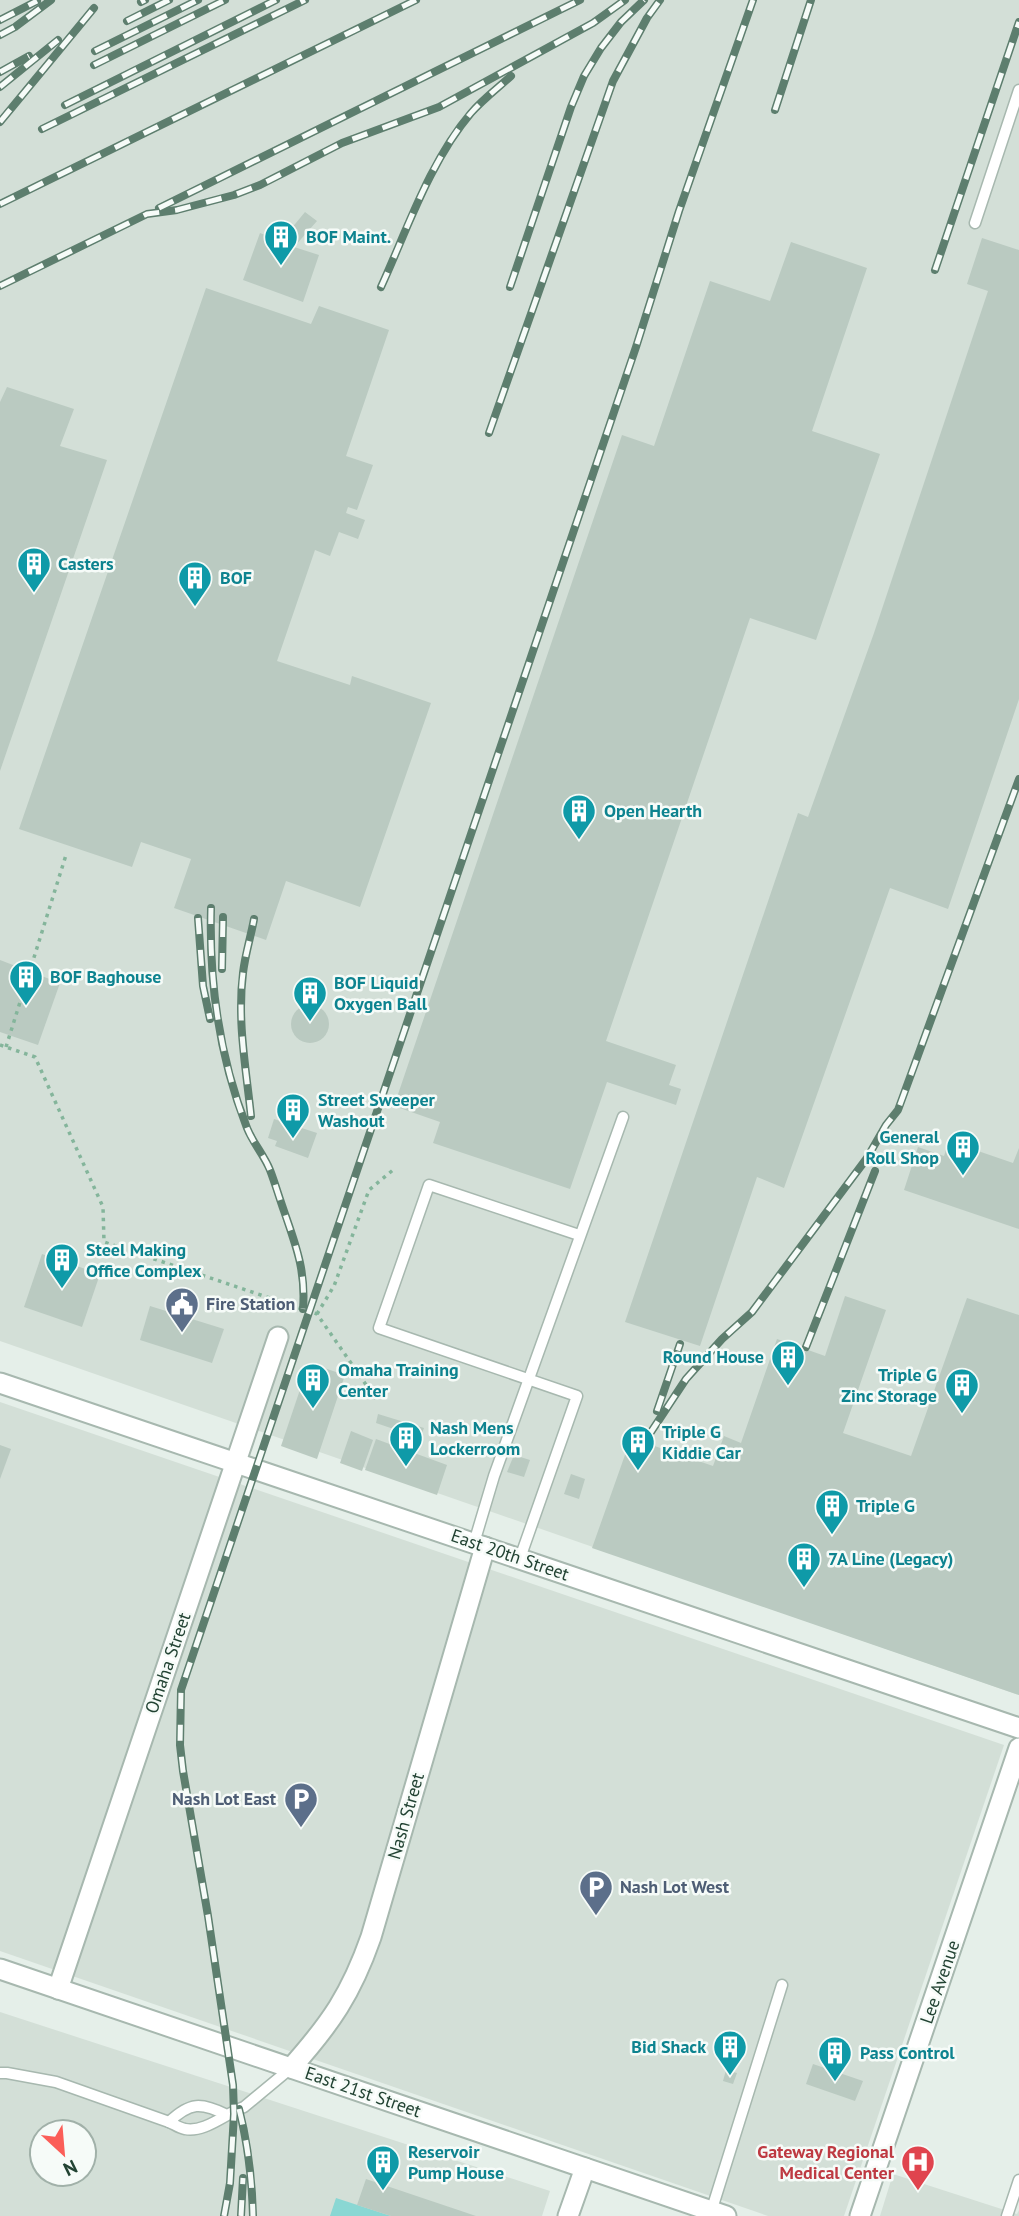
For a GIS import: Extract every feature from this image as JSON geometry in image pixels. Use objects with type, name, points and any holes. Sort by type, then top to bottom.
[{"type":"street","name":"Omaha Street","points":[[58,1989],[278,1337]]},
{"type":"street","name":"East 20th Street","points":[[0,1382],[1019,1728]]},
{"type":"street","name":"Nash Street","points":[[291,2068],[334,2017],[359,1971],[371,1937],[479,1545]]},
{"type":"street","name":"Lee Avenue","points":[[860,2216],[1019,1748]]},
{"type":"street","name":"East 21st Street","points":[[0,1969],[716,2214]]},
{"type":"street","points":[[568,2216],[585,2168]]},
{"type":"lane","points":[[975,223],[1019,90]]},
{"type":"lane","points":[[479,1545],[494,1476],[623,1117]]},
{"type":"lane","points":[[520,1558],[577,1396],[379,1328],[429,1185],[579,1235]]},
{"type":"lane","points":[[716,2214],[782,1985]]},
{"type":"lane","points":[[0,2073],[56,2082],[187,2130],[207,2125],[244,2107],[291,2068]]},
{"type":"lane","points":[[169,2122],[190,2106],[208,2106],[227,2115]]},
{"type":"lane","points":[[1007,2216],[1019,2180]]},
{"type":"path","points":[[6,1047],[66,855]]},
{"type":"path","points":[[0,1045],[35,1057],[103,1207],[104,1242],[317,1314],[378,1402]]},
{"type":"path","points":[[317,1314],[334,1286],[369,1190],[393,1170]]},
{"type":"shaded area","points":[[0,0],[1019,0],[1019,1695],[0,1341]]},
{"type":"shaded area","points":[[0,1402],[1004,1745],[844,2216],[768,2216],[0,1951]]},
{"type":"shaded area","points":[[0,2012],[550,2191],[542,2216],[0,2216]]},
{"type":"shaded area","name":"Gateway Regional Medical Center","points":[[893,2174],[1017,2214],[1019,2210],[1019,2216],[880,2216]]},
{"type":"water","points":[[336,2198],[391,2216],[330,2216]]},
{"type":"building","name":"BOF Maint.","points":[[305,212],[317,221],[294,247],[319,255],[303,302],[243,280],[260,233],[281,241]]},
{"type":"building","points":[[982,238],[1019,250],[1019,699],[948,909],[890,888],[784,1188],[757,1177],[700,1346],[625,1322],[798,813],[808,817],[874,633],[988,291],[967,284]]},
{"type":"building","name":"Open Hearth","points":[[791,242],[867,268],[812,431],[880,454],[816,640],[750,618],[606,1041],[676,1065],[669,1085],[681,1089],[676,1105],[607,1082],[570,1189],[433,1143],[440,1122],[394,1106],[622,435],[654,446],[710,281],[770,301]]},
{"type":"building","name":"BOF","points":[[206,288],[311,324],[319,306],[389,330],[346,456],[373,465],[357,510],[348,507],[346,513],[365,520],[358,539],[339,532],[330,556],[315,550],[277,661],[350,685],[352,676],[431,703],[360,907],[286,881],[266,940],[174,908],[191,859],[141,842],[132,867],[19,829]]},
{"type":"building","name":"Casters","points":[[7,387],[74,409],[60,446],[107,460],[0,771],[0,402]]},
{"type":"building","name":"BOF Baghouse","points":[[0,960],[60,983],[38,1045],[0,1032]]},
{"type":"building","name":"BOF Liquid Oxygen Ball","points":[[310,1005],[323,1011],[329,1024],[323,1037],[310,1043],[297,1037],[291,1024],[297,1011]]},
{"type":"building","name":"Street Sweeper Washout","points":[[274,1119],[317,1133],[308,1158],[275,1146],[277,1141],[268,1138]]},
{"type":"building","name":"General Roll Shop","points":[[949,1141],[1013,1163],[1019,1148],[1019,1229],[904,1190],[918,1147],[944,1156]]},
{"type":"building","name":"Steel Making Office Complex","points":[[42,1254],[100,1274],[82,1327],[24,1307]]},
{"type":"building","points":[[845,1296],[886,1310],[843,1433],[911,1456],[967,1298],[1019,1315],[1019,1695],[592,1548],[631,1438],[713,1466],[724,1436],[741,1443],[777,1339],[825,1356]]},
{"type":"building","name":"Fire Station","points":[[150,1306],[224,1329],[212,1363],[140,1340]]},
{"type":"building","name":"Omaha Training Center","points":[[309,1363],[345,1375],[317,1459],[281,1446]]},
{"type":"building","points":[[378,1414],[424,1428],[420,1438],[376,1423]]},
{"type":"building","points":[[351,1431],[373,1440],[362,1471],[340,1463]]},
{"type":"building","name":"Nash Mens Lockerroom","points":[[376,1439],[447,1465],[437,1495],[365,1470]]},
{"type":"building","points":[[0,1445],[11,1449],[0,1479]]},
{"type":"building","points":[[514,1455],[530,1460],[524,1477],[507,1472]]},
{"type":"building","points":[[571,1474],[585,1479],[579,1499],[564,1494]]},
{"type":"building","name":"Pass Control","points":[[813,2064],[863,2081],[855,2101],[806,2084]]},
{"type":"building","name":"Bid Shack","points":[[726,2070],[737,2073],[733,2084],[723,2081]]},
{"type":"building","name":"Reservoir Pump House","points":[[366,2179],[476,2216],[391,2216],[357,2205]]},
{"type":"railway","points":[[0,35],[51,0]]},
{"type":"railway","points":[[141,2],[145,0]]},
{"type":"railway","points":[[127,21],[169,0]]},
{"type":"railway","points":[[95,51],[198,0]]},
{"type":"railway","points":[[94,65],[225,0]]},
{"type":"railway","points":[[65,105],[276,0]]},
{"type":"railway","points":[[42,129],[305,0]]},
{"type":"railway","points":[[0,204],[416,0]]},
{"type":"railway","points":[[159,208],[580,0]]},
{"type":"railway","points":[[0,286],[147,214],[177,210],[234,195],[260,185],[342,143],[439,107],[593,23],[625,0]]},
{"type":"railway","points":[[510,287],[584,76],[621,22],[644,0]]},
{"type":"railway","points":[[489,433],[613,81],[647,18],[660,0]]},
{"type":"railway","points":[[224,2216],[230,2183],[233,2085],[183,1771],[180,1745],[181,1690],[636,347],[679,211],[753,0]]},
{"type":"railway","points":[[775,110],[811,0]]},
{"type":"railway","points":[[0,20],[37,1]]},
{"type":"railway","points":[[0,122],[94,8]]},
{"type":"railway","points":[[935,270],[1019,22]]},
{"type":"railway","points":[[0,87],[58,40]]},
{"type":"railway","points":[[0,72],[29,56]]},
{"type":"railway","points":[[381,287],[420,197],[443,152],[471,113],[511,76]]},
{"type":"railway","points":[[649,1435],[686,1379],[722,1339],[752,1312],[867,1158],[898,1110],[1019,779]]},
{"type":"railway","points":[[211,908],[214,992],[223,1048],[247,1128],[270,1170],[296,1247],[303,1283],[303,1309]]},
{"type":"railway","points":[[222,969],[223,917]]},
{"type":"railway","points":[[198,918],[203,986],[210,1019]]},
{"type":"railway","points":[[251,1116],[243,1044],[241,991],[254,919]]},
{"type":"railway","points":[[806,1347],[875,1171]]},
{"type":"railway","points":[[657,1411],[680,1344]]},
{"type":"railway","points":[[239,2109],[249,2162],[253,2216]]},
{"type":"railway","points":[[241,2216],[243,2178]]},
{"type":"place","name":"BOF Maint.","points":[[281,267]]},
{"type":"place","name":"Casters","points":[[34,594]]},
{"type":"place","name":"BOF","points":[[195,608]]},
{"type":"place","name":"Open Hearth","points":[[579,841]]},
{"type":"place","name":"BOF Baghouse","points":[[26,1007]]},
{"type":"place","name":"BOF Liquid Oxygen Ball","points":[[310,1023]]},
{"type":"place","name":"Street Sweeper Washout","points":[[293,1140]]},
{"type":"place","name":"General Roll Shop","points":[[963,1177]]},
{"type":"place","name":"Steel Making Office Complex","points":[[62,1290]]},
{"type":"place","name":"Fire Station","points":[[182,1334]]},
{"type":"place","name":"Round House","points":[[788,1387]]},
{"type":"place","name":"Omaha Training Center","points":[[313,1410]]},
{"type":"place","name":"Triple G Zinc Storage","points":[[962,1415]]},
{"type":"place","name":"Nash Mens Lockerroom","points":[[406,1468]]},
{"type":"place","name":"Triple G Kiddie Car","points":[[638,1472]]},
{"type":"place","name":"Triple G","points":[[832,1536]]},
{"type":"place","name":"7A Line (Legacy)","points":[[804,1589]]},
{"type":"place","name":"Nash Lot East","points":[[301,1829]]},
{"type":"place","name":"Nash Lot West","points":[[596,1917]]},
{"type":"place","name":"Bid Shack","points":[[730,2077]]},
{"type":"place","name":"Pass Control","points":[[835,2083]]},
{"type":"place","name":"Reservoir Pump House","points":[[383,2192]]},
{"type":"place","name":"Gateway Regional Medical Center","points":[[918,2192]]}]
